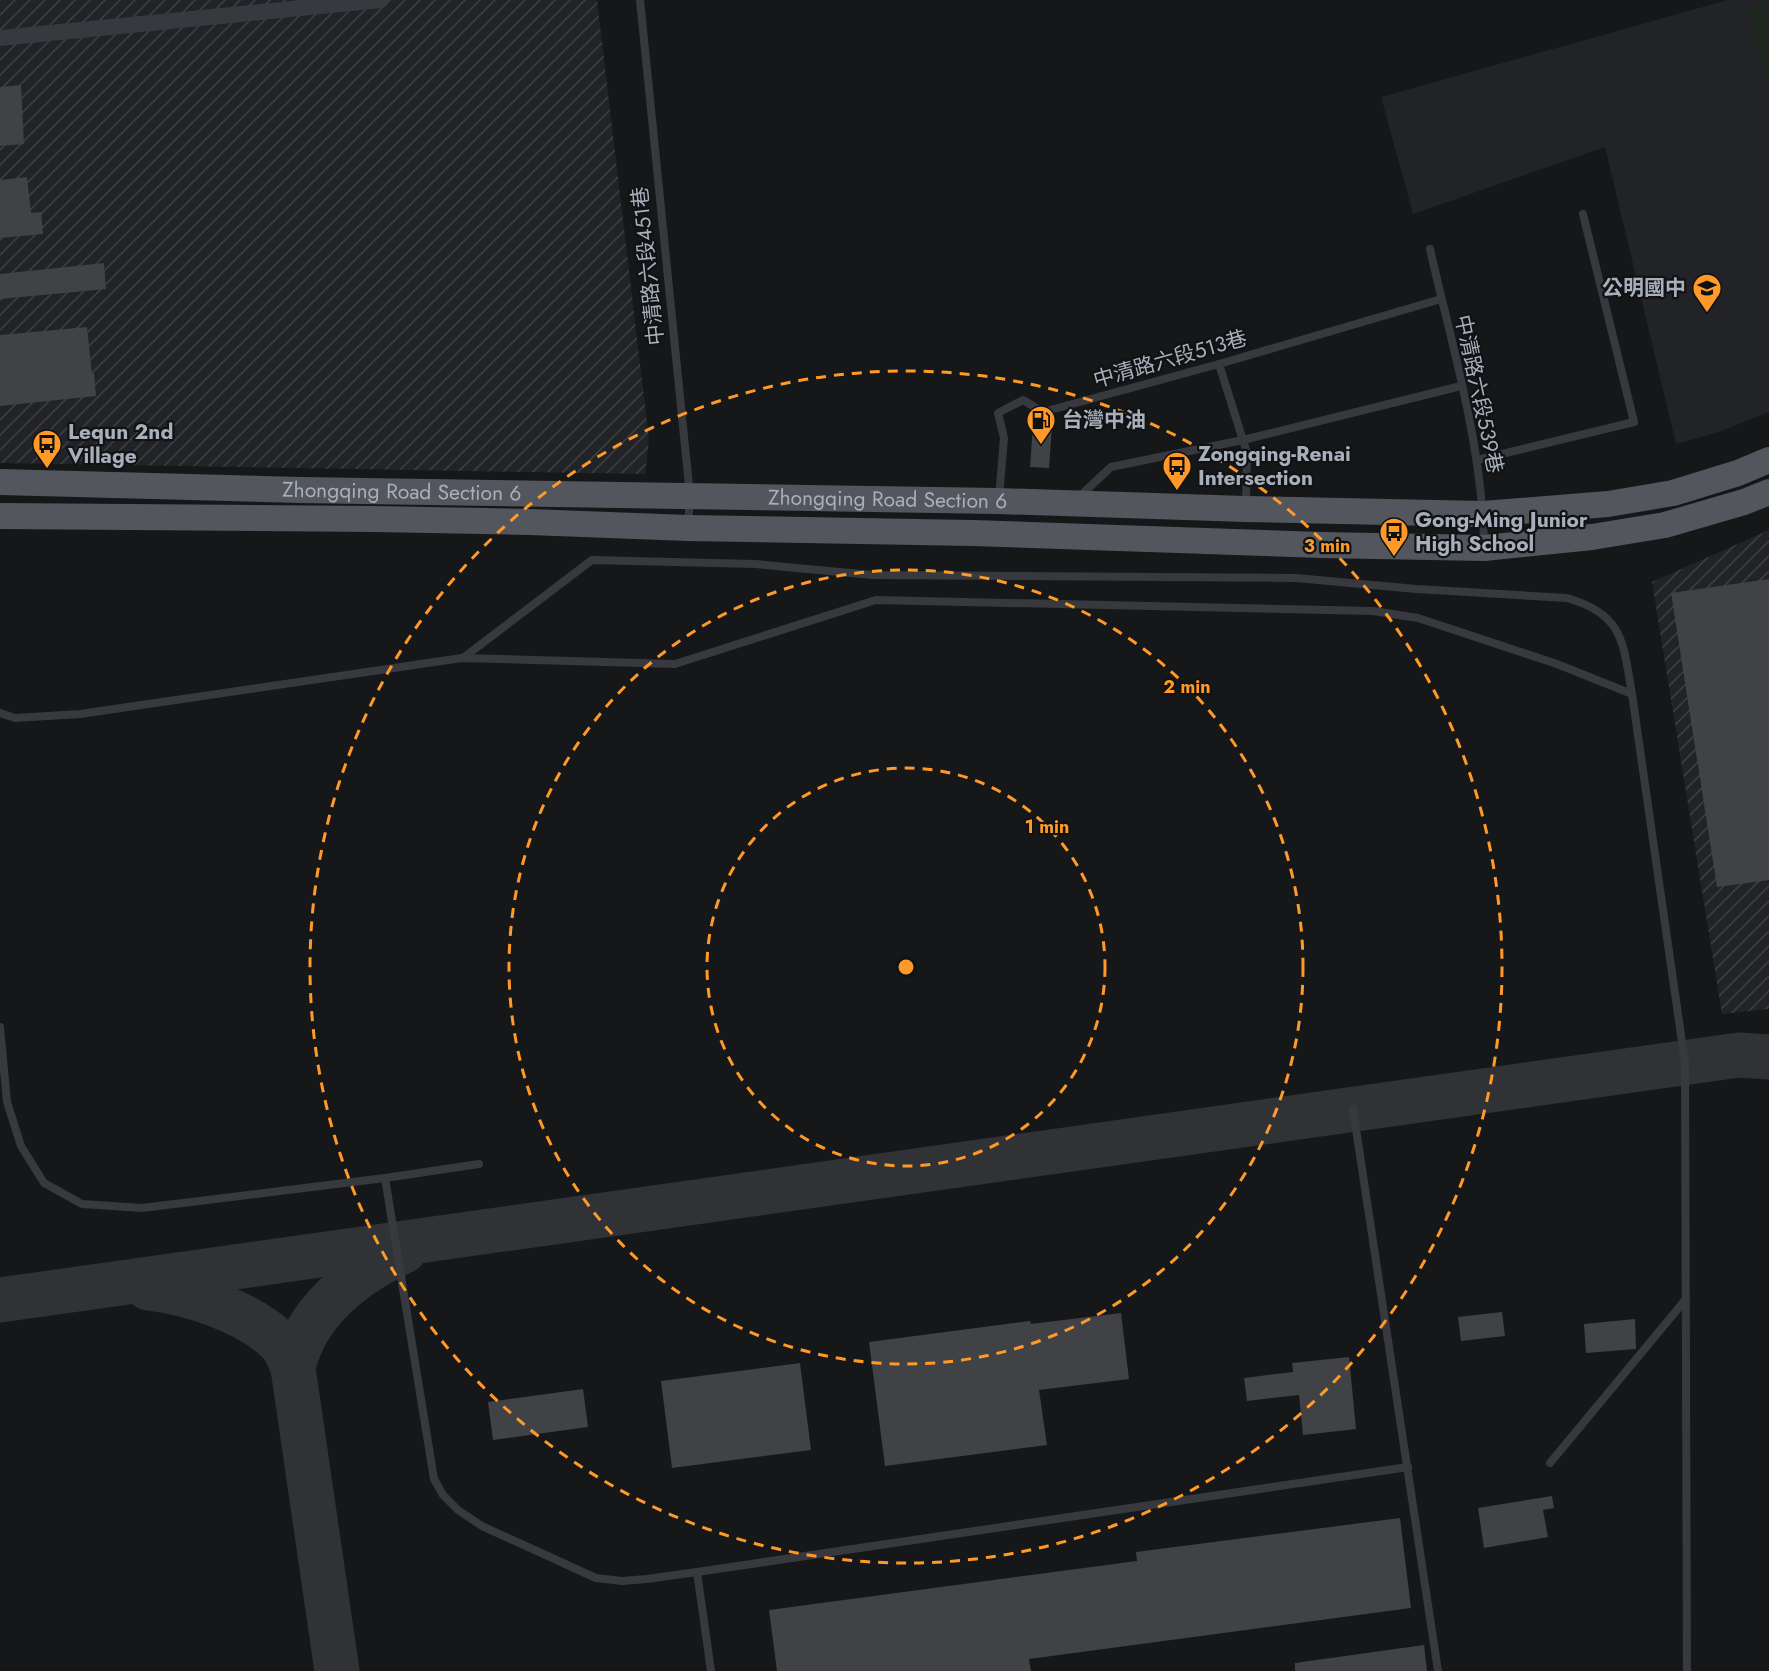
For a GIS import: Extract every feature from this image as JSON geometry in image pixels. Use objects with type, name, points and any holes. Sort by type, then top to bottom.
[{"type":"main road","name":"Zhongqing Road Section 6","points":[[0,482],[311,490],[998,501],[1483,514],[1608,504],[1673,493],[1738,473],[1769,460]]},
{"type":"main road","name":"Zhongqing Road Section 6","points":[[0,516],[385,519],[1484,548],[1592,537],[1665,525],[1744,502],[1769,492]]},
{"type":"street","points":[[0,38],[381,0]]},
{"type":"lane","name":"中清路六段451巷","points":[[640,0],[690,496],[688,528]]},
{"type":"lane","points":[[1477,460],[1634,422],[1583,214]]},
{"type":"lane","name":"中清路六段539巷","points":[[1430,249],[1477,460],[1484,548]]},
{"type":"lane","name":"中清路六段513巷","points":[[998,501],[1004,438],[998,413],[1023,400],[1042,412],[1219,364],[1441,299]]},
{"type":"lane","points":[[1219,364],[1247,453],[1246,509]]},
{"type":"lane","points":[[1072,504],[1111,467],[1243,440],[1461,386]]},
{"type":"lane","points":[[462,658],[592,560],[755,564],[872,575],[1296,578],[1416,589],[1567,598],[1587,603],[1603,613],[1616,628],[1624,648],[1685,1063],[1687,1671]]},
{"type":"lane","points":[[0,713],[15,718],[80,714],[462,658],[675,664],[876,600],[1373,611],[1418,618],[1557,664],[1632,694]]},
{"type":"lane","points":[[0,1027],[7,1102],[21,1146],[44,1183],[82,1204],[142,1208],[386,1178],[479,1164]]},
{"type":"lane","points":[[1353,1109],[1438,1671]]},
{"type":"lane","points":[[386,1178],[434,1479],[443,1496],[458,1510],[482,1526],[596,1578],[622,1581],[647,1579],[1408,1467]]},
{"type":"lane","points":[[1550,1463],[1686,1299]]},
{"type":"lane","points":[[697,1572],[711,1671]]},
{"type":"shaded area","points":[[0,0],[597,0],[649,440],[645,474],[0,463]]},
{"type":"shaded area","name":"公明國中","points":[[1728,0],[1769,0],[1769,412],[1716,433],[1676,444],[1605,147],[1413,214],[1381,97]]},
{"type":"shaded area","points":[[1762,3],[1769,31],[1769,87],[1747,10]]},
{"type":"shaded area","points":[[1769,530],[1769,1009],[1722,1014],[1652,582]]},
{"type":"building","points":[[21,85],[24,144],[0,146],[0,87]]},
{"type":"building","points":[[27,177],[31,213],[41,212],[43,234],[0,238],[0,180]]},
{"type":"building","points":[[104,263],[106,289],[0,299],[0,274]]},
{"type":"building","points":[[87,327],[96,396],[0,406],[0,335]]},
{"type":"building","name":"台灣中油","points":[[1033,424],[1052,426],[1049,468],[1030,467]]},
{"type":"building","points":[[1769,579],[1769,880],[1717,887],[1671,593]]},
{"type":"building","points":[[1502,1312],[1505,1336],[1461,1341],[1458,1317]]},
{"type":"building","points":[[1121,1313],[1129,1379],[1039,1390],[1047,1445],[885,1466],[869,1342],[1030,1321],[1031,1324]]},
{"type":"building","points":[[1635,1319],[1636,1349],[1586,1353],[1584,1324]]},
{"type":"building","points":[[1349,1357],[1356,1429],[1303,1435],[1299,1395],[1247,1401],[1244,1378],[1293,1372],[1292,1363]]},
{"type":"building","points":[[800,1363],[811,1450],[672,1468],[661,1381]]},
{"type":"building","points":[[583,1389],[588,1427],[493,1440],[488,1402]]},
{"type":"building","points":[[1552,1496],[1554,1508],[1543,1510],[1548,1537],[1484,1548],[1478,1508]]},
{"type":"building","points":[[1400,1518],[1411,1608],[1029,1659],[1031,1671],[777,1671],[769,1610],[1137,1561],[1136,1552]]},
{"type":"building","points":[[1424,1645],[1427,1671],[1295,1671],[1295,1663]]},
{"type":"taxiway","points":[[0,1300],[1739,1055],[1769,1057]]},
{"type":"taxiway","points":[[293,1368],[308,1329],[334,1297],[367,1271],[404,1251]]},
{"type":"taxiway","points":[[148,1288],[182,1294],[234,1312],[264,1330],[280,1343],[287,1353],[293,1368],[337,1671]]},
{"type":"place","name":"公明國中","points":[[1707,314]]},
{"type":"place","name":"台灣中油","points":[[1041,446]]},
{"type":"place","name":"Lequn 2nd Village","points":[[47,470]]},
{"type":"place","name":"Zongqing-Renai Intersection","points":[[1177,492]]},
{"type":"place","name":"Gong-Ming Junior High School","points":[[1394,558]]}]
